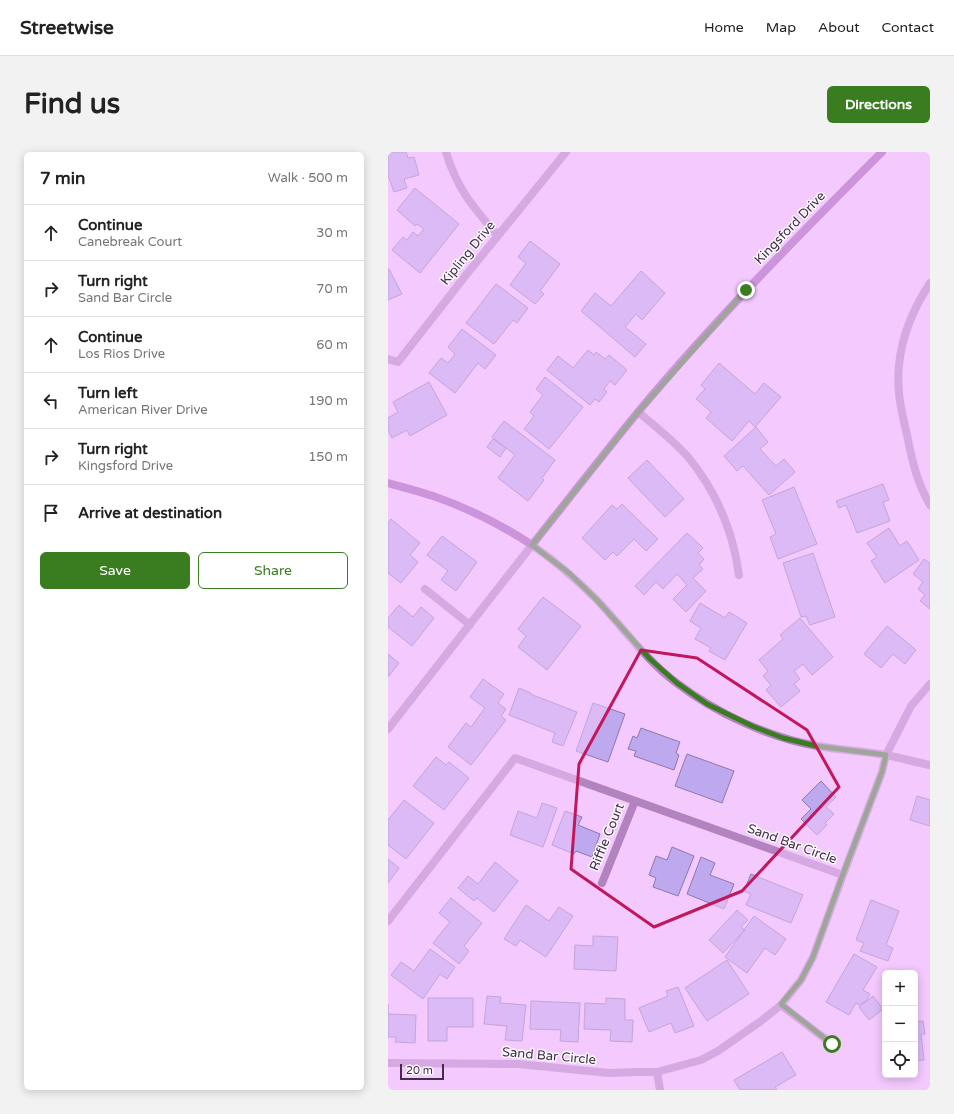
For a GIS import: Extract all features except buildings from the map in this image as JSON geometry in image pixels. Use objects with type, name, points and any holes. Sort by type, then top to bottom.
[{"type":"street","points":[[446,152],[454,176],[460,187],[473,207],[498,236]]},
{"type":"street","name":"Kipling Drive","points":[[388,359],[398,362],[566,152]]},
{"type":"street","name":"Kingsford Drive","points":[[532,545],[638,412],[746,290],[882,152]]},
{"type":"street","points":[[930,283],[908,324],[902,346],[899,368],[899,391],[912,461],[924,494],[930,505]]},
{"type":"street","points":[[638,412],[672,440],[708,484],[727,524],[736,556],[739,575]]},
{"type":"street","points":[[388,483],[431,495],[467,509],[490,520],[532,545],[569,573],[596,599],[650,659],[677,683],[707,704],[752,726],[783,738],[816,746],[886,755],[930,765]]},
{"type":"street","points":[[388,729],[532,545]]},
{"type":"street","points":[[425,589],[470,625]]},
{"type":"street","points":[[843,874],[882,772],[886,755],[911,706],[930,684]]},
{"type":"street","name":"Sand Bar Circle","points":[[388,921],[515,758],[843,874],[813,957],[801,980],[781,1004],[761,1021],[718,1051],[701,1060],[657,1072],[609,1073],[518,1064],[388,1063]]},
{"type":"street","name":"Riffle Court","points":[[602,883],[635,800]]},
{"type":"street","points":[[781,1004],[832,1044]]},
{"type":"street","points":[[657,1072],[660,1090]]},
{"type":"highlighted area","points":[[641,650],[697,658],[807,730],[839,787],[742,891],[654,927],[571,869],[579,764]]},
{"type":"route","points":[[746,290],[638,412],[532,545],[569,573],[596,599],[650,659],[677,683],[707,704],[752,726],[783,738],[816,746],[886,755],[882,772],[813,957],[801,980],[781,1004],[832,1044]]}]
